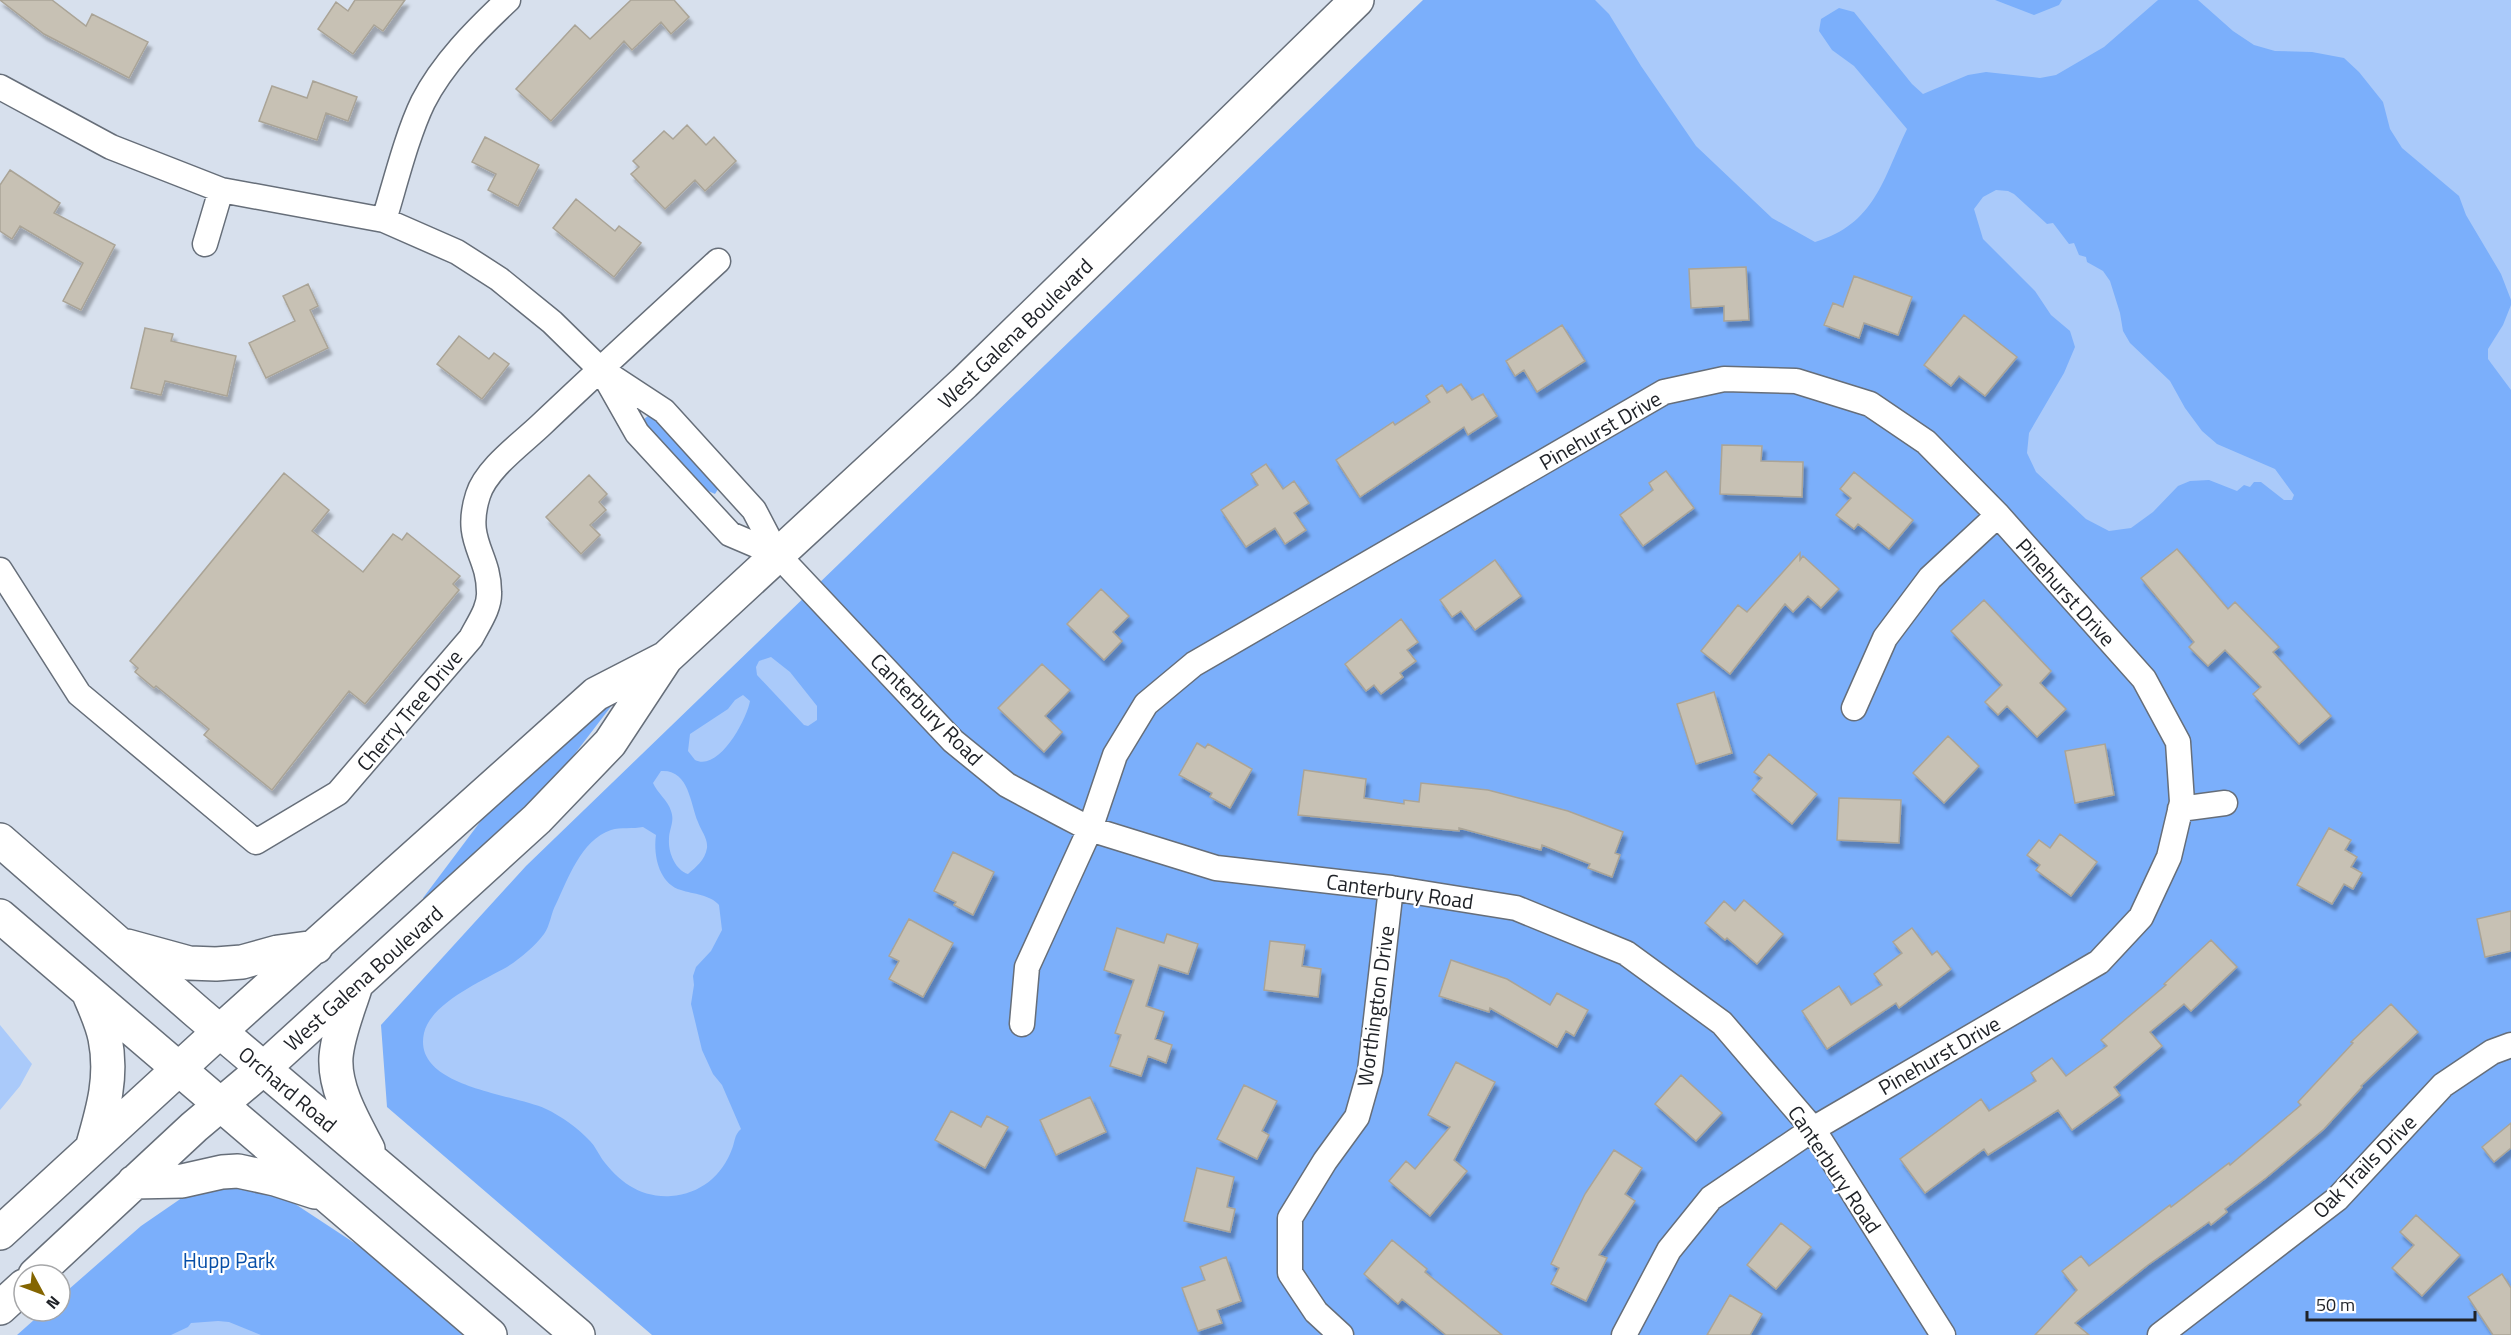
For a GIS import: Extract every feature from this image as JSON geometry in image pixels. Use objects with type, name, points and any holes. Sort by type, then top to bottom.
[{"type":"main road","name":"West Galena Boulevard","points":[[48,1263],[134,1182],[264,1068],[537,819],[610,743],[666,658],[964,383],[1357,0]]},
{"type":"main road","name":"West Galena Boulevard","points":[[0,1233],[220,1031],[596,694],[666,658]]},
{"type":"main road","name":"Orchard Road","points":[[0,840],[220,1031],[578,1335]]},
{"type":"main road","points":[[0,916],[490,1335]]},
{"type":"main road","points":[[122,945],[189,963],[216,964],[242,962],[278,952],[316,947]]},
{"type":"main road","points":[[356,985],[336,1058],[339,1082],[349,1110],[374,1162]]},
{"type":"main road","points":[[87,990],[105,1036],[110,1074],[92,1148]]},
{"type":"main road","points":[[134,1182],[183,1181],[222,1172],[238,1171],[275,1179],[326,1196]]},
{"type":"main road","points":[[0,1308],[12,1297]]},
{"type":"street","points":[[384,220],[423,103],[462,47],[508,0]]},
{"type":"street","points":[[0,87],[111,147],[221,190],[384,220],[457,252],[499,279],[552,322],[600,369],[664,411],[754,510],[777,554]]},
{"type":"street","points":[[205,244],[221,190]]},
{"type":"street","name":"Cherry Tree Drive","points":[[0,570],[79,694],[256,842],[338,794],[471,638],[484,613],[490,594],[488,577],[474,541],[472,521],[483,480],[718,261]]},
{"type":"street","points":[[600,369],[637,433],[730,534],[777,554]]},
{"type":"street","name":"Pinehurst Drive","points":[[1022,1024],[1027,967],[1090,830],[1115,755],[1146,704],[1194,664],[1664,392],[1724,379],[1796,381],[1870,404],[1926,442],[1998,515],[2144,679],[2178,742],[2180,809],[2169,857],[2141,917],[2098,962],[1813,1129]]},
{"type":"street","points":[[1854,708],[1885,638],[1930,578],[1998,515]]},
{"type":"street","name":"Canterbury Road","points":[[777,554],[953,741],[1007,785],[1090,830],[1216,868],[1391,888],[1516,908],[1626,953],[1722,1023],[1813,1129],[1943,1335]]},
{"type":"street","points":[[2180,809],[2225,803]]},
{"type":"street","name":"Worthington Drive","points":[[1341,1335],[1316,1312],[1290,1273],[1290,1218],[1357,1117],[1370,1071],[1391,888]]},
{"type":"street","name":"Oak Trails Drive","points":[[2160,1335],[2337,1199],[2443,1085],[2492,1052],[2511,1045]]},
{"type":"street","points":[[1624,1335],[1669,1250],[1711,1198],[1813,1129]]},
{"type":"green space","points":[[1423,0],[2511,0],[2511,1335],[652,1335],[387,1107],[381,1025],[526,866]]},
{"type":"green space","points":[[649,415],[656,419],[715,483],[718,489],[715,494],[704,489],[645,426],[643,420]]},
{"type":"green space","points":[[619,696],[538,802],[427,903],[423,898],[513,778]]},
{"type":"green space","name":"Hupp Park","points":[[232,1182],[280,1194],[359,1246],[465,1335],[17,1335],[30,1323],[72,1323],[72,1286],[141,1226],[189,1193]]},
{"type":"shaded area","points":[[1595,0],[1995,0],[2034,15],[2059,5],[2062,0],[2158,0],[2104,47],[2056,75],[2040,78],[1986,72],[1968,75],[1923,94],[1912,84],[1854,12],[1839,8],[1821,19],[1819,31],[1832,50],[1854,66],[1907,129],[1883,182],[1864,212],[1835,234],[1815,242],[1772,218],[1696,146],[1641,66],[1609,14]]},
{"type":"shaded area","points":[[2198,0],[2511,0],[2511,300],[2501,274],[2466,215],[2459,196],[2402,148],[2390,129],[2383,102],[2359,72],[2344,58],[2312,52],[2275,51],[2254,45],[2233,31]]},
{"type":"shaded area","points":[[1996,190],[2014,194],[2047,224],[2053,223],[2069,244],[2074,243],[2079,255],[2086,257],[2087,262],[2103,271],[2110,281],[2123,331],[2130,343],[2170,381],[2185,408],[2202,431],[2217,444],[2275,469],[2294,495],[2292,500],[2284,500],[2261,482],[2254,482],[2250,487],[2244,485],[2237,491],[2209,480],[2190,481],[2178,486],[2153,512],[2131,528],[2109,531],[2086,519],[2036,472],[2027,453],[2029,433],[2064,373],[2075,347],[2070,331],[2051,315],[2035,291],[1983,239],[1974,209],[1983,197]]},
{"type":"shaded area","points":[[2511,305],[2511,390],[2488,359],[2488,349],[2503,325]]},
{"type":"shaded area","points":[[771,657],[790,672],[817,706],[817,720],[808,726],[804,725],[757,675],[756,667],[759,661]]},
{"type":"shaded area","points":[[743,695],[750,701],[748,709],[730,742],[713,758],[704,762],[695,760],[688,751],[690,734],[728,709],[735,700]]},
{"type":"shaded area","points":[[661,771],[677,775],[683,781],[706,841],[707,848],[704,856],[688,874],[676,865],[670,849],[672,815],[670,807],[653,783]]},
{"type":"shaded area","points":[[643,827],[656,835],[657,860],[667,882],[681,890],[702,895],[719,905],[722,930],[711,951],[696,967],[691,1004],[702,1050],[713,1074],[722,1085],[741,1129],[736,1136],[728,1159],[709,1182],[691,1192],[671,1196],[640,1191],[623,1181],[602,1159],[585,1136],[558,1115],[530,1103],[489,1092],[448,1077],[433,1065],[424,1051],[424,1033],[436,1012],[459,994],[517,960],[544,934],[571,872],[591,842],[611,830]]},
{"type":"shaded area","points":[[0,1025],[32,1064],[20,1086],[0,1110]]},
{"type":"shaded area","points":[[229,1322],[261,1335],[171,1335],[188,1327],[191,1323]]},
{"type":"building","points":[[0,0],[52,0],[86,26],[92,14],[148,42],[129,78],[44,34]]},
{"type":"building","points":[[355,0],[405,0],[383,31],[374,25],[353,54],[318,29],[336,2],[348,11]]},
{"type":"building","points":[[631,0],[674,0],[689,17],[671,34],[661,22],[632,50],[624,41],[551,121],[516,89],[575,25],[590,39]]},
{"type":"building","points":[[313,81],[357,97],[348,121],[326,113],[317,140],[259,121],[272,86],[307,98]]},
{"type":"building","points":[[687,125],[706,145],[714,137],[736,161],[705,191],[695,180],[665,209],[631,174],[639,167],[633,161],[664,131],[673,139]]},
{"type":"building","points":[[485,137],[539,165],[518,206],[488,190],[496,174],[472,162]]},
{"type":"building","points":[[10,170],[60,203],[54,213],[115,245],[81,310],[63,301],[83,263],[20,226],[12,239],[0,231],[0,185]]},
{"type":"building","points":[[576,199],[615,231],[619,226],[641,243],[614,277],[553,228]]},
{"type":"building","points":[[1746,267],[1749,320],[1724,321],[1724,306],[1691,308],[1689,269]]},
{"type":"building","points":[[1854,276],[1912,297],[1898,335],[1864,323],[1859,338],[1824,325],[1833,303],[1843,307]]},
{"type":"building","points":[[308,284],[318,306],[310,310],[328,348],[266,378],[249,343],[295,321],[283,296]]},
{"type":"building","points":[[1964,315],[2017,357],[1985,396],[1959,376],[1951,386],[1924,365]]},
{"type":"building","points":[[1562,325],[1585,361],[1537,392],[1524,370],[1515,376],[1506,361]]},
{"type":"building","points":[[145,328],[173,334],[171,341],[236,356],[227,396],[165,381],[161,395],[131,388]]},
{"type":"building","points":[[459,336],[489,359],[494,353],[509,364],[482,399],[437,364]]},
{"type":"building","points":[[1461,384],[1472,400],[1483,394],[1497,416],[1468,435],[1464,427],[1360,497],[1336,460],[1393,422],[1395,425],[1430,402],[1426,396],[1442,385],[1447,393]]},
{"type":"building","points":[[1722,445],[1762,446],[1761,461],[1803,462],[1802,497],[1720,494]]},
{"type":"building","points":[[1266,464],[1283,489],[1294,481],[1309,503],[1294,513],[1306,530],[1285,544],[1275,528],[1246,547],[1221,510],[1258,485],[1251,474]]},
{"type":"building","points":[[1666,471],[1694,508],[1643,546],[1620,515],[1653,490],[1649,483]]},
{"type":"building","points":[[1854,472],[1913,520],[1889,549],[1858,524],[1854,529],[1836,515],[1851,498],[1840,489]]},
{"type":"building","points":[[284,473],[329,510],[312,531],[363,572],[393,534],[402,540],[407,533],[460,576],[453,584],[459,590],[365,704],[349,691],[272,790],[204,735],[209,729],[135,672],[138,668],[130,661]]},
{"type":"building","points":[[589,475],[607,494],[599,502],[606,510],[590,525],[600,535],[581,554],[546,517]]},
{"type":"building","points":[[2177,549],[2228,609],[2235,602],[2279,647],[2273,652],[2331,716],[2299,744],[2253,694],[2261,687],[2225,650],[2208,666],[2189,647],[2194,642],[2141,578]]},
{"type":"building","points":[[1800,553],[1800,560],[1803,556],[1839,589],[1821,608],[1808,596],[1793,612],[1785,604],[1730,674],[1701,651],[1738,605],[1747,612]]},
{"type":"building","points":[[1495,560],[1521,596],[1475,630],[1461,611],[1452,617],[1440,600]]},
{"type":"building","points":[[1101,589],[1129,616],[1113,632],[1122,641],[1104,660],[1067,624]]},
{"type":"building","points":[[1984,600],[2051,671],[2040,683],[2066,709],[2037,737],[2007,706],[1998,715],[1985,702],[2002,685],[1951,631]]},
{"type":"building","points":[[1401,619],[1418,642],[1407,650],[1416,661],[1400,673],[1403,677],[1381,694],[1374,685],[1366,691],[1345,664]]},
{"type":"building","points":[[1042,664],[1070,690],[1045,716],[1062,732],[1044,752],[998,708]]},
{"type":"building","points":[[1714,692],[1732,753],[1696,764],[1677,704]]},
{"type":"building","points":[[1948,736],[1979,766],[1944,803],[1913,773]]},
{"type":"building","points":[[1197,743],[1205,748],[1208,744],[1252,769],[1230,808],[1210,797],[1212,793],[1179,775]]},
{"type":"building","points":[[2105,744],[2114,795],[2075,803],[2065,751]]},
{"type":"building","points":[[1769,754],[1817,794],[1792,824],[1752,790],[1762,778],[1754,772]]},
{"type":"building","points":[[1304,770],[1366,779],[1364,798],[1404,804],[1404,800],[1419,802],[1421,783],[1488,790],[1568,811],[1623,832],[1615,853],[1620,855],[1612,877],[1588,868],[1590,864],[1542,845],[1541,850],[1459,828],[1459,831],[1298,815]]},
{"type":"building","points":[[1839,798],[1901,800],[1899,843],[1837,840]]},
{"type":"building","points":[[2329,828],[2351,840],[2345,850],[2357,857],[2351,867],[2362,873],[2353,889],[2344,884],[2332,904],[2297,885]]},
{"type":"building","points":[[2060,834],[2097,862],[2071,896],[2036,870],[2040,865],[2027,855],[2039,840],[2050,848]]},
{"type":"building","points":[[953,852],[994,872],[973,915],[954,905],[956,902],[934,891]]},
{"type":"building","points":[[1744,900],[1783,934],[1757,964],[1727,938],[1725,940],[1705,923],[1724,901],[1735,911]]},
{"type":"building","points":[[2511,911],[2511,951],[2485,957],[2477,919]]},
{"type":"building","points":[[909,919],[953,943],[923,997],[889,979],[899,961],[889,956]]},
{"type":"building","points":[[1117,928],[1164,943],[1167,934],[1198,944],[1188,974],[1159,965],[1146,1006],[1164,1012],[1155,1039],[1172,1045],[1166,1063],[1148,1056],[1141,1076],[1110,1066],[1121,1035],[1115,1033],[1134,980],[1104,970]]},
{"type":"building","points":[[1912,928],[1932,955],[1937,951],[1951,969],[1899,1008],[1896,1003],[1827,1049],[1802,1011],[1839,986],[1851,1005],[1882,985],[1874,974],[1902,953],[1893,942]]},
{"type":"building","points":[[2211,940],[2237,967],[2191,1011],[2184,1004],[2150,1032],[2162,1046],[2114,1087],[2120,1095],[2072,1130],[2058,1110],[1988,1155],[1984,1149],[1925,1193],[1900,1159],[1981,1099],[1989,1111],[2036,1081],[2031,1073],[2052,1058],[2066,1076],[2107,1046],[2101,1040],[2166,985],[2164,984]]},
{"type":"building","points":[[1270,941],[1305,945],[1302,966],[1321,969],[1318,997],[1264,990]]},
{"type":"building","points":[[1451,960],[1507,979],[1550,1005],[1557,993],[1588,1010],[1574,1036],[1566,1031],[1557,1047],[1490,1008],[1489,1012],[1439,996]]},
{"type":"building","points":[[2391,1004],[2418,1032],[2361,1086],[2324,1129],[2225,1209],[2227,1212],[2211,1225],[2209,1222],[2148,1265],[2075,1323],[2089,1335],[2035,1335],[2077,1290],[2062,1271],[2081,1256],[2089,1266],[2170,1205],[2171,1207],[2229,1163],[2230,1165],[2301,1105],[2298,1102],[2353,1043],[2351,1042]]},
{"type":"building","points":[[1456,1062],[1495,1082],[1454,1160],[1467,1171],[1430,1216],[1389,1181],[1406,1161],[1415,1169],[1450,1127],[1428,1115]]},
{"type":"building","points":[[1681,1075],[1722,1113],[1696,1141],[1655,1104]]},
{"type":"building","points":[[1244,1085],[1277,1101],[1262,1131],[1269,1135],[1257,1159],[1217,1139]]},
{"type":"building","points":[[1090,1097],[1106,1132],[1056,1155],[1040,1120]]},
{"type":"building","points":[[951,1111],[981,1127],[987,1116],[1008,1127],[985,1168],[935,1140]]},
{"type":"building","points":[[2511,1123],[2511,1148],[2494,1162],[2482,1147]]},
{"type":"building","points":[[1614,1150],[1642,1168],[1625,1194],[1635,1201],[1599,1255],[1607,1258],[1586,1301],[1551,1284],[1559,1268],[1551,1264],[1585,1194]]},
{"type":"building","points":[[1197,1168],[1234,1177],[1227,1207],[1235,1209],[1230,1232],[1184,1221]]},
{"type":"building","points":[[2416,1215],[2460,1255],[2422,1296],[2392,1268],[2414,1245],[2400,1232]]},
{"type":"building","points":[[1781,1223],[1811,1247],[1776,1289],[1747,1265]]},
{"type":"building","points":[[1392,1240],[1427,1269],[1425,1272],[1502,1335],[1446,1335],[1402,1299],[1398,1304],[1364,1274]]},
{"type":"building","points":[[1226,1257],[1241,1301],[1217,1310],[1222,1323],[1198,1331],[1182,1288],[1205,1280],[1200,1267]]},
{"type":"building","points":[[2502,1274],[2511,1288],[2511,1335],[2493,1335],[2468,1297]]},
{"type":"building","points":[[1730,1295],[1762,1314],[1750,1335],[1707,1335]]}]
